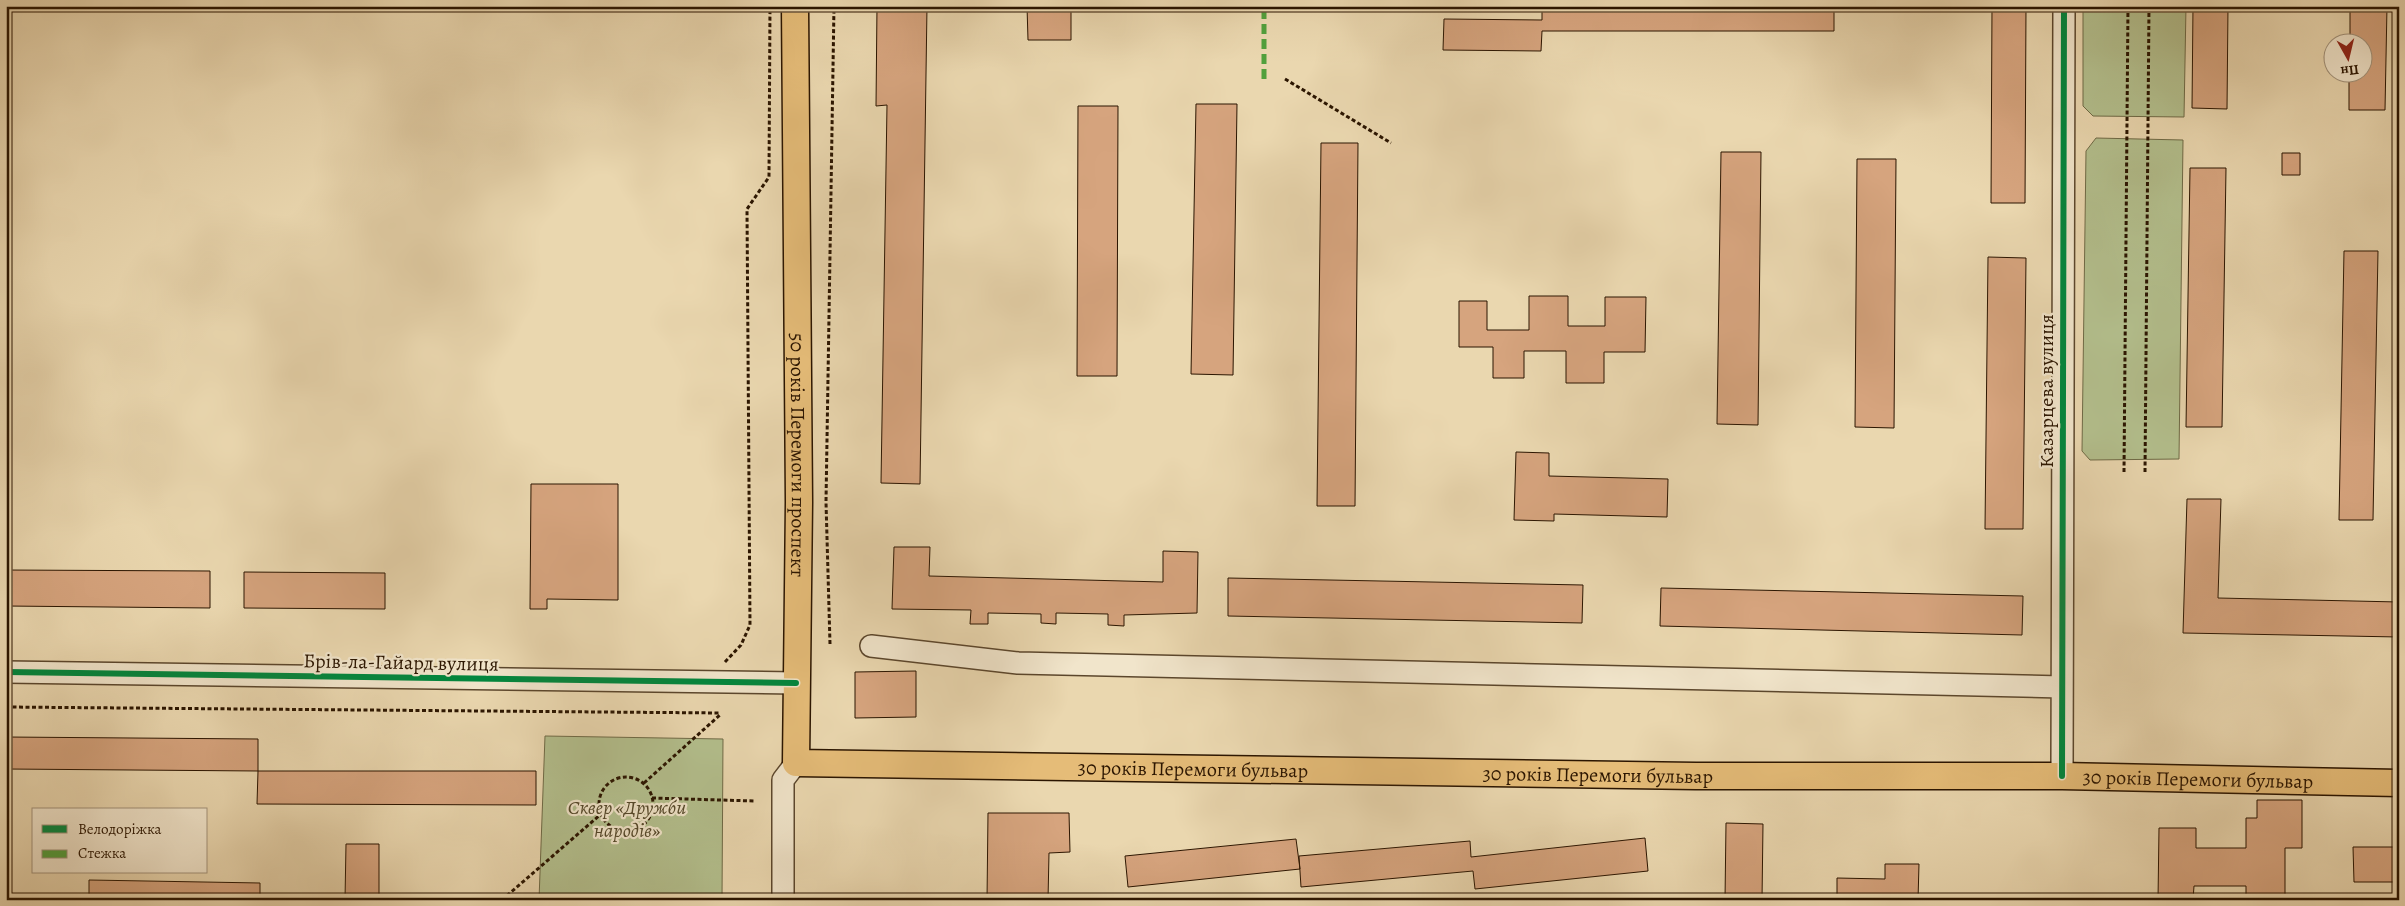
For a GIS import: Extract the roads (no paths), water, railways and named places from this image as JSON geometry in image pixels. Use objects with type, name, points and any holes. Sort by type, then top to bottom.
[{"type":"main road","name":"50 років Перемоги проспект","points":[[795,6],[799,492],[796,763]]},
{"type":"main road","name":"30 років Перемоги бульвар","points":[[796,763],[1696,776],[2062,776],[2399,783]]},
{"type":"street","name":"Казарцева вулиця","points":[[2062,776],[2064,6]]},
{"type":"street","points":[[871,646],[1018,663],[2062,687]]},
{"type":"street","name":"Брів-ла-Гайард вулиця","points":[[6,672],[796,683]]},
{"type":"street","points":[[783,900],[783,780],[796,763]]},
{"type":"park label","name":"Сквер «Дружби народів»","points":[[627,818]]}]
